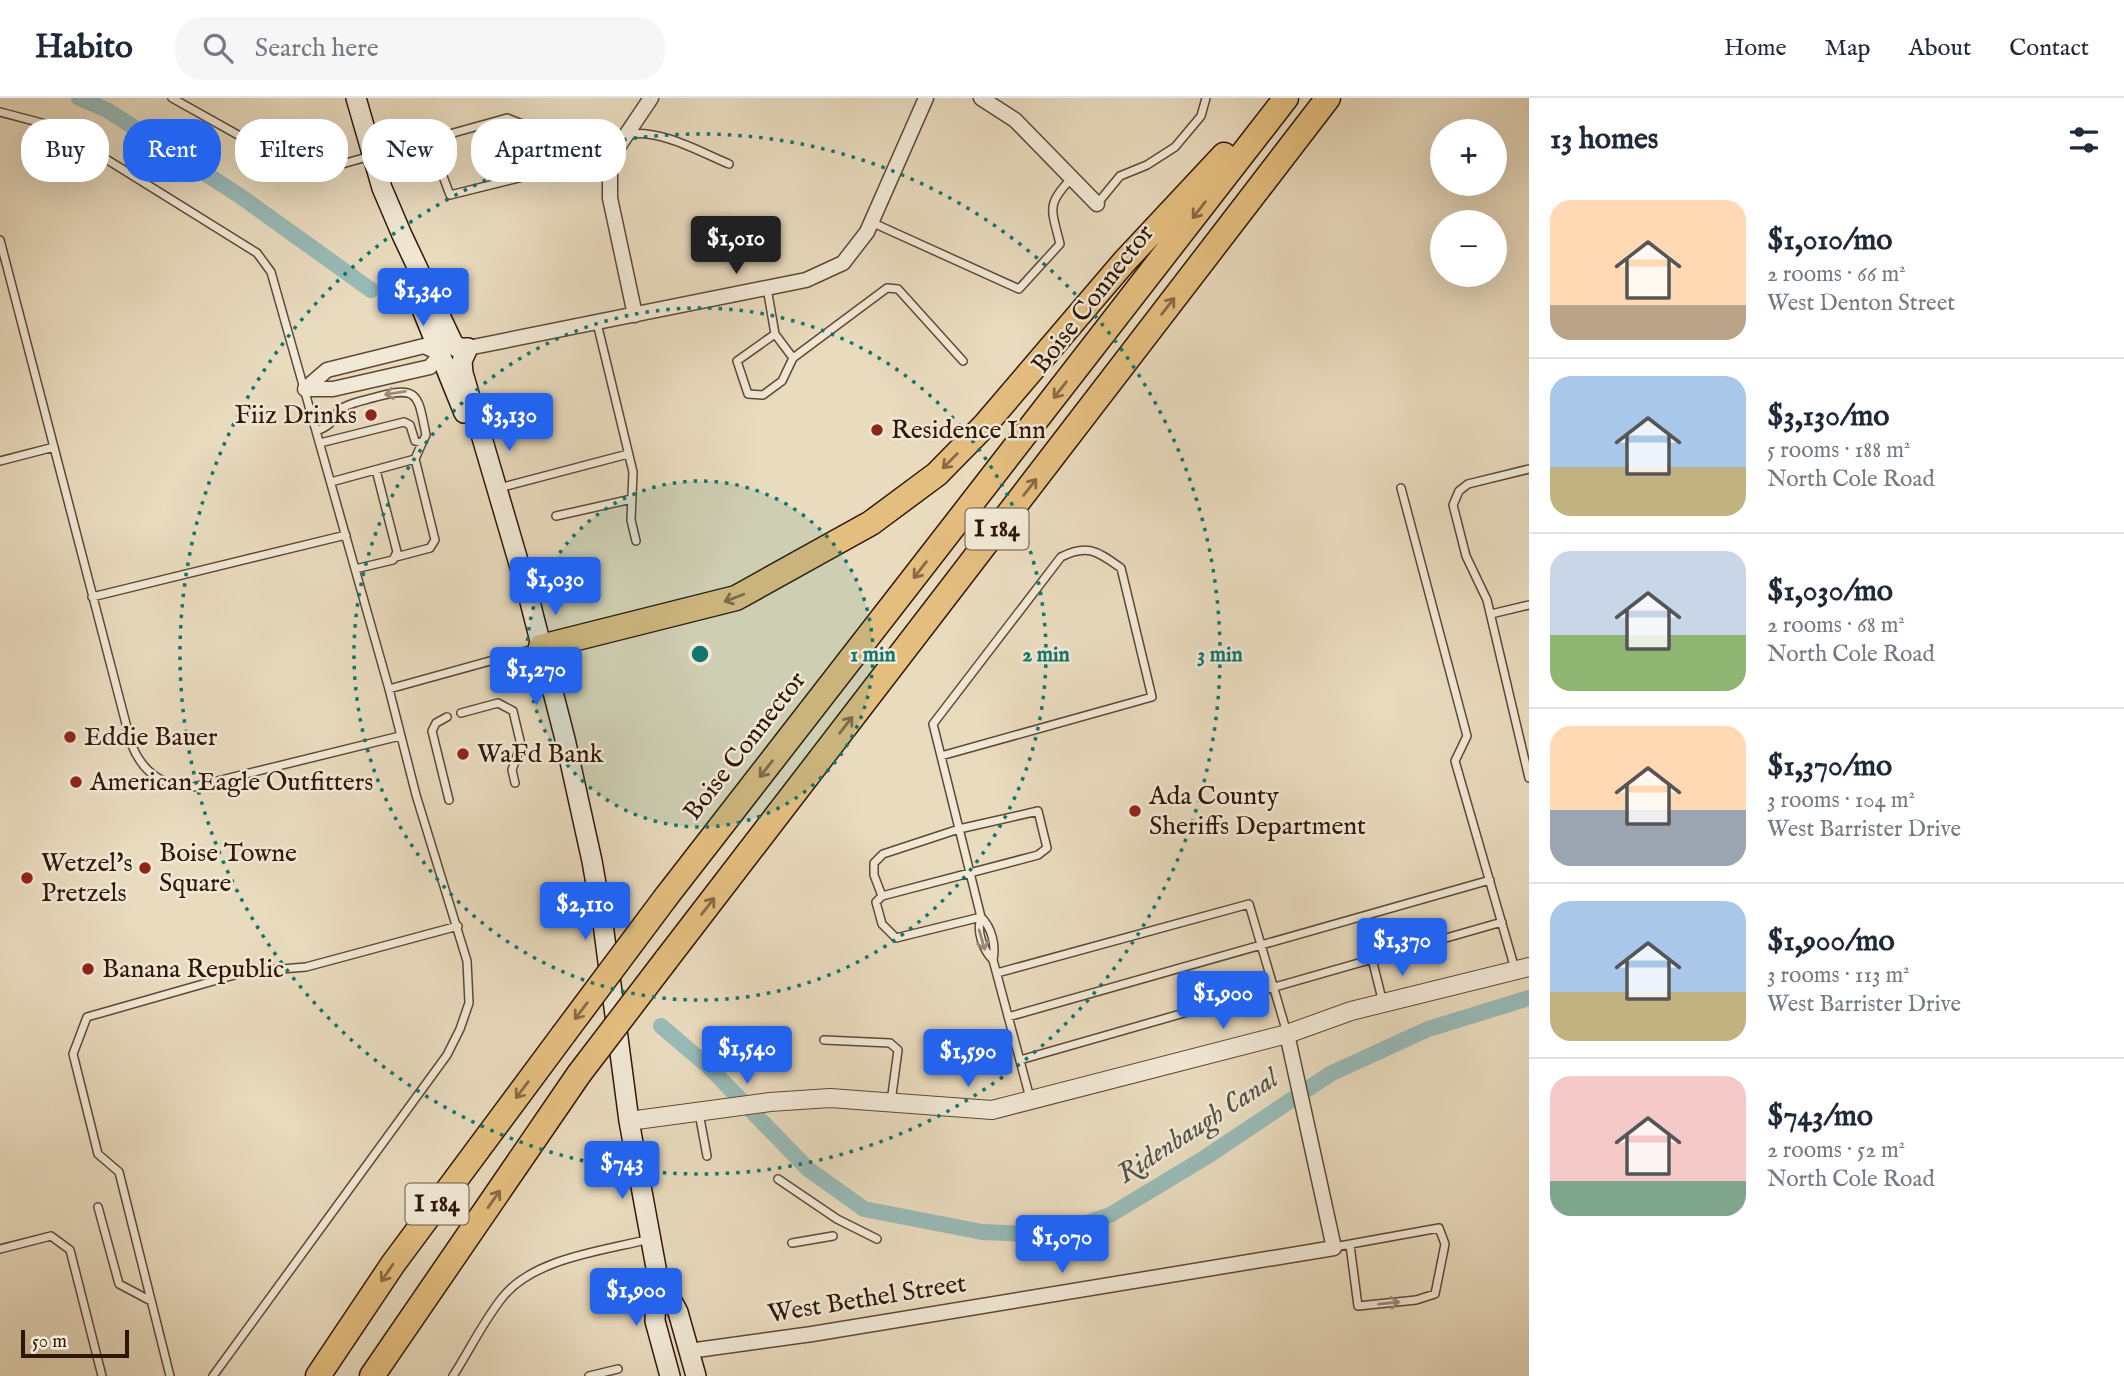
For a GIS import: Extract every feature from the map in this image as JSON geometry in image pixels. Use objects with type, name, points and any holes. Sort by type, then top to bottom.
[{"type":"highway","points":[[541,647],[736,598],[872,523],[937,474],[984,426],[1124,262],[1277,98]]},
{"type":"highway","name":"Boise Connector","points":[[318,1376],[393,1264],[666,897],[1286,98]]},
{"type":"highway","name":"I 184","points":[[372,1376],[579,1074],[1328,98]]},
{"type":"main road","points":[[356,98],[362,120]]},
{"type":"main road","points":[[380,182],[414,260],[431,274],[468,348],[486,409],[481,429],[565,739],[592,861],[629,1121],[649,1239],[657,1273],[678,1312],[696,1376]]},
{"type":"main road","points":[[414,260],[411,284],[465,415],[481,429]]},
{"type":"main road","points":[[657,1273],[655,1321],[670,1376]]},
{"type":"street","points":[[627,134],[651,98]]},
{"type":"street","points":[[468,348],[806,280],[843,264],[871,222],[926,98]]},
{"type":"street","points":[[981,98],[1015,120],[1097,204]]},
{"type":"street","points":[[610,182],[610,198],[635,315]]},
{"type":"street","points":[[424,346],[441,354],[430,367],[333,389],[304,389],[327,370],[424,346]]},
{"type":"street","points":[[629,1121],[770,1102],[830,1098],[992,1110],[1287,1034],[1351,1011],[1522,968]]},
{"type":"street","points":[[1287,1034],[1334,1248]]},
{"type":"street","name":"West Bethel Street","points":[[689,1352],[1334,1248]]},
{"type":"lane","points":[[172,98],[297,168],[317,171],[362,157]]},
{"type":"lane","points":[[1097,204],[1120,176],[1175,147],[1200,116],[1206,98]]},
{"type":"lane","points":[[0,112],[53,127],[257,253],[271,272],[400,736],[467,961],[469,1003],[447,1055],[213,1376]]},
{"type":"lane","points":[[627,134],[645,132],[729,164]]},
{"type":"lane","points":[[871,222],[1019,289],[1060,244],[1051,206],[1058,193],[1072,178]]},
{"type":"lane","points":[[445,182],[450,195],[502,182]]},
{"type":"lane","points":[[0,240],[131,743],[146,770],[166,784],[193,787],[400,736]]},
{"type":"lane","points":[[766,288],[775,334],[793,358]]},
{"type":"lane","points":[[775,334],[737,361],[748,394],[763,395],[782,381],[793,358],[887,288],[898,289],[964,361]]},
{"type":"lane","points":[[597,323],[633,472],[631,520],[636,541]]},
{"type":"lane","points":[[316,431],[332,423],[344,406],[398,391],[409,392],[417,399],[426,435],[415,459],[435,540],[430,548],[355,569]]},
{"type":"lane","points":[[320,443],[404,422],[410,425],[415,441],[422,443]]},
{"type":"lane","points":[[0,461],[54,447]]},
{"type":"lane","points":[[498,488],[628,454]]},
{"type":"lane","points":[[331,482],[415,459]]},
{"type":"lane","points":[[1529,468],[1468,484],[1459,491],[1453,505],[1466,556],[1488,600],[1529,778]]},
{"type":"lane","points":[[376,470],[396,557]]},
{"type":"lane","points":[[1401,488],[1467,736],[1455,761],[1502,922],[1522,968]]},
{"type":"lane","points":[[556,516],[632,499]]},
{"type":"lane","points":[[92,597],[346,535]]},
{"type":"lane","points":[[941,757],[1152,697],[1121,568],[1097,551],[1072,552],[1061,557],[933,724],[941,757],[959,829],[971,873],[981,917],[988,923],[995,950],[993,960],[1030,1101]]},
{"type":"lane","points":[[1491,614],[1529,605]]},
{"type":"lane","points":[[389,689],[541,647]]},
{"type":"lane","points":[[461,713],[498,703],[513,711],[521,745],[512,770],[515,783]]},
{"type":"lane","points":[[447,717],[436,723],[432,731],[449,800]]},
{"type":"lane","points":[[882,896],[874,875],[874,863],[883,854],[959,829],[1038,811],[1047,848],[1038,855],[882,896],[876,902],[882,924],[896,938],[981,917]]},
{"type":"lane","points":[[1008,1017],[1490,880]]},
{"type":"lane","points":[[997,973],[1249,904],[1287,1034]]},
{"type":"lane","points":[[1020,1060],[1502,922]]},
{"type":"lane","points":[[170,1376],[119,1171],[98,1154],[72,1054],[87,1017],[245,972],[306,967],[458,926]]},
{"type":"lane","points":[[1373,959],[1383,1003]]},
{"type":"lane","points":[[824,1040],[890,1043],[898,1050],[891,1102]]},
{"type":"lane","points":[[699,1112],[707,1156]]},
{"type":"lane","points":[[778,1179],[837,1219],[877,1239]]},
{"type":"lane","points":[[98,1207],[119,1284],[151,1301]]},
{"type":"lane","points":[[1334,1248],[1439,1228],[1445,1244],[1435,1294],[1416,1300],[1358,1306],[1350,1245]]},
{"type":"lane","points":[[0,1249],[51,1236],[70,1250],[102,1376]]},
{"type":"lane","points":[[792,1243],[833,1236]]},
{"type":"lane","points":[[453,1376],[503,1297],[523,1279],[552,1263],[649,1239]]},
{"type":"lane","points":[[589,1376],[618,1369]]},
{"type":"waterway","name":"Ridenbaugh Canal","points":[[79,98],[107,110],[240,196],[371,290]]},
{"type":"waterway","name":"Ridenbaugh Canal","points":[[661,1026],[709,1067],[808,1169],[864,1209],[982,1232],[1051,1235],[1110,1215],[1206,1157],[1330,1074],[1428,1029],[1529,998]]},
{"type":"place","name":"Fiiz Drinks","points":[[371,415]]},
{"type":"place","name":"Residence Inn","points":[[877,430]]},
{"type":"place","name":"Eddie Bauer","points":[[70,737]]},
{"type":"place","name":"WaFd Bank","points":[[463,754]]},
{"type":"place","name":"American Eagle Outfitters","points":[[76,782]]},
{"type":"place","name":"Ada County Sheriffs Department","points":[[1135,811]]},
{"type":"place","name":"Boise Towne Square","points":[[145,868]]},
{"type":"place","name":"Wetzel's Pretzels","points":[[27,878]]},
{"type":"place","name":"Banana Republic","points":[[88,969]]}]
